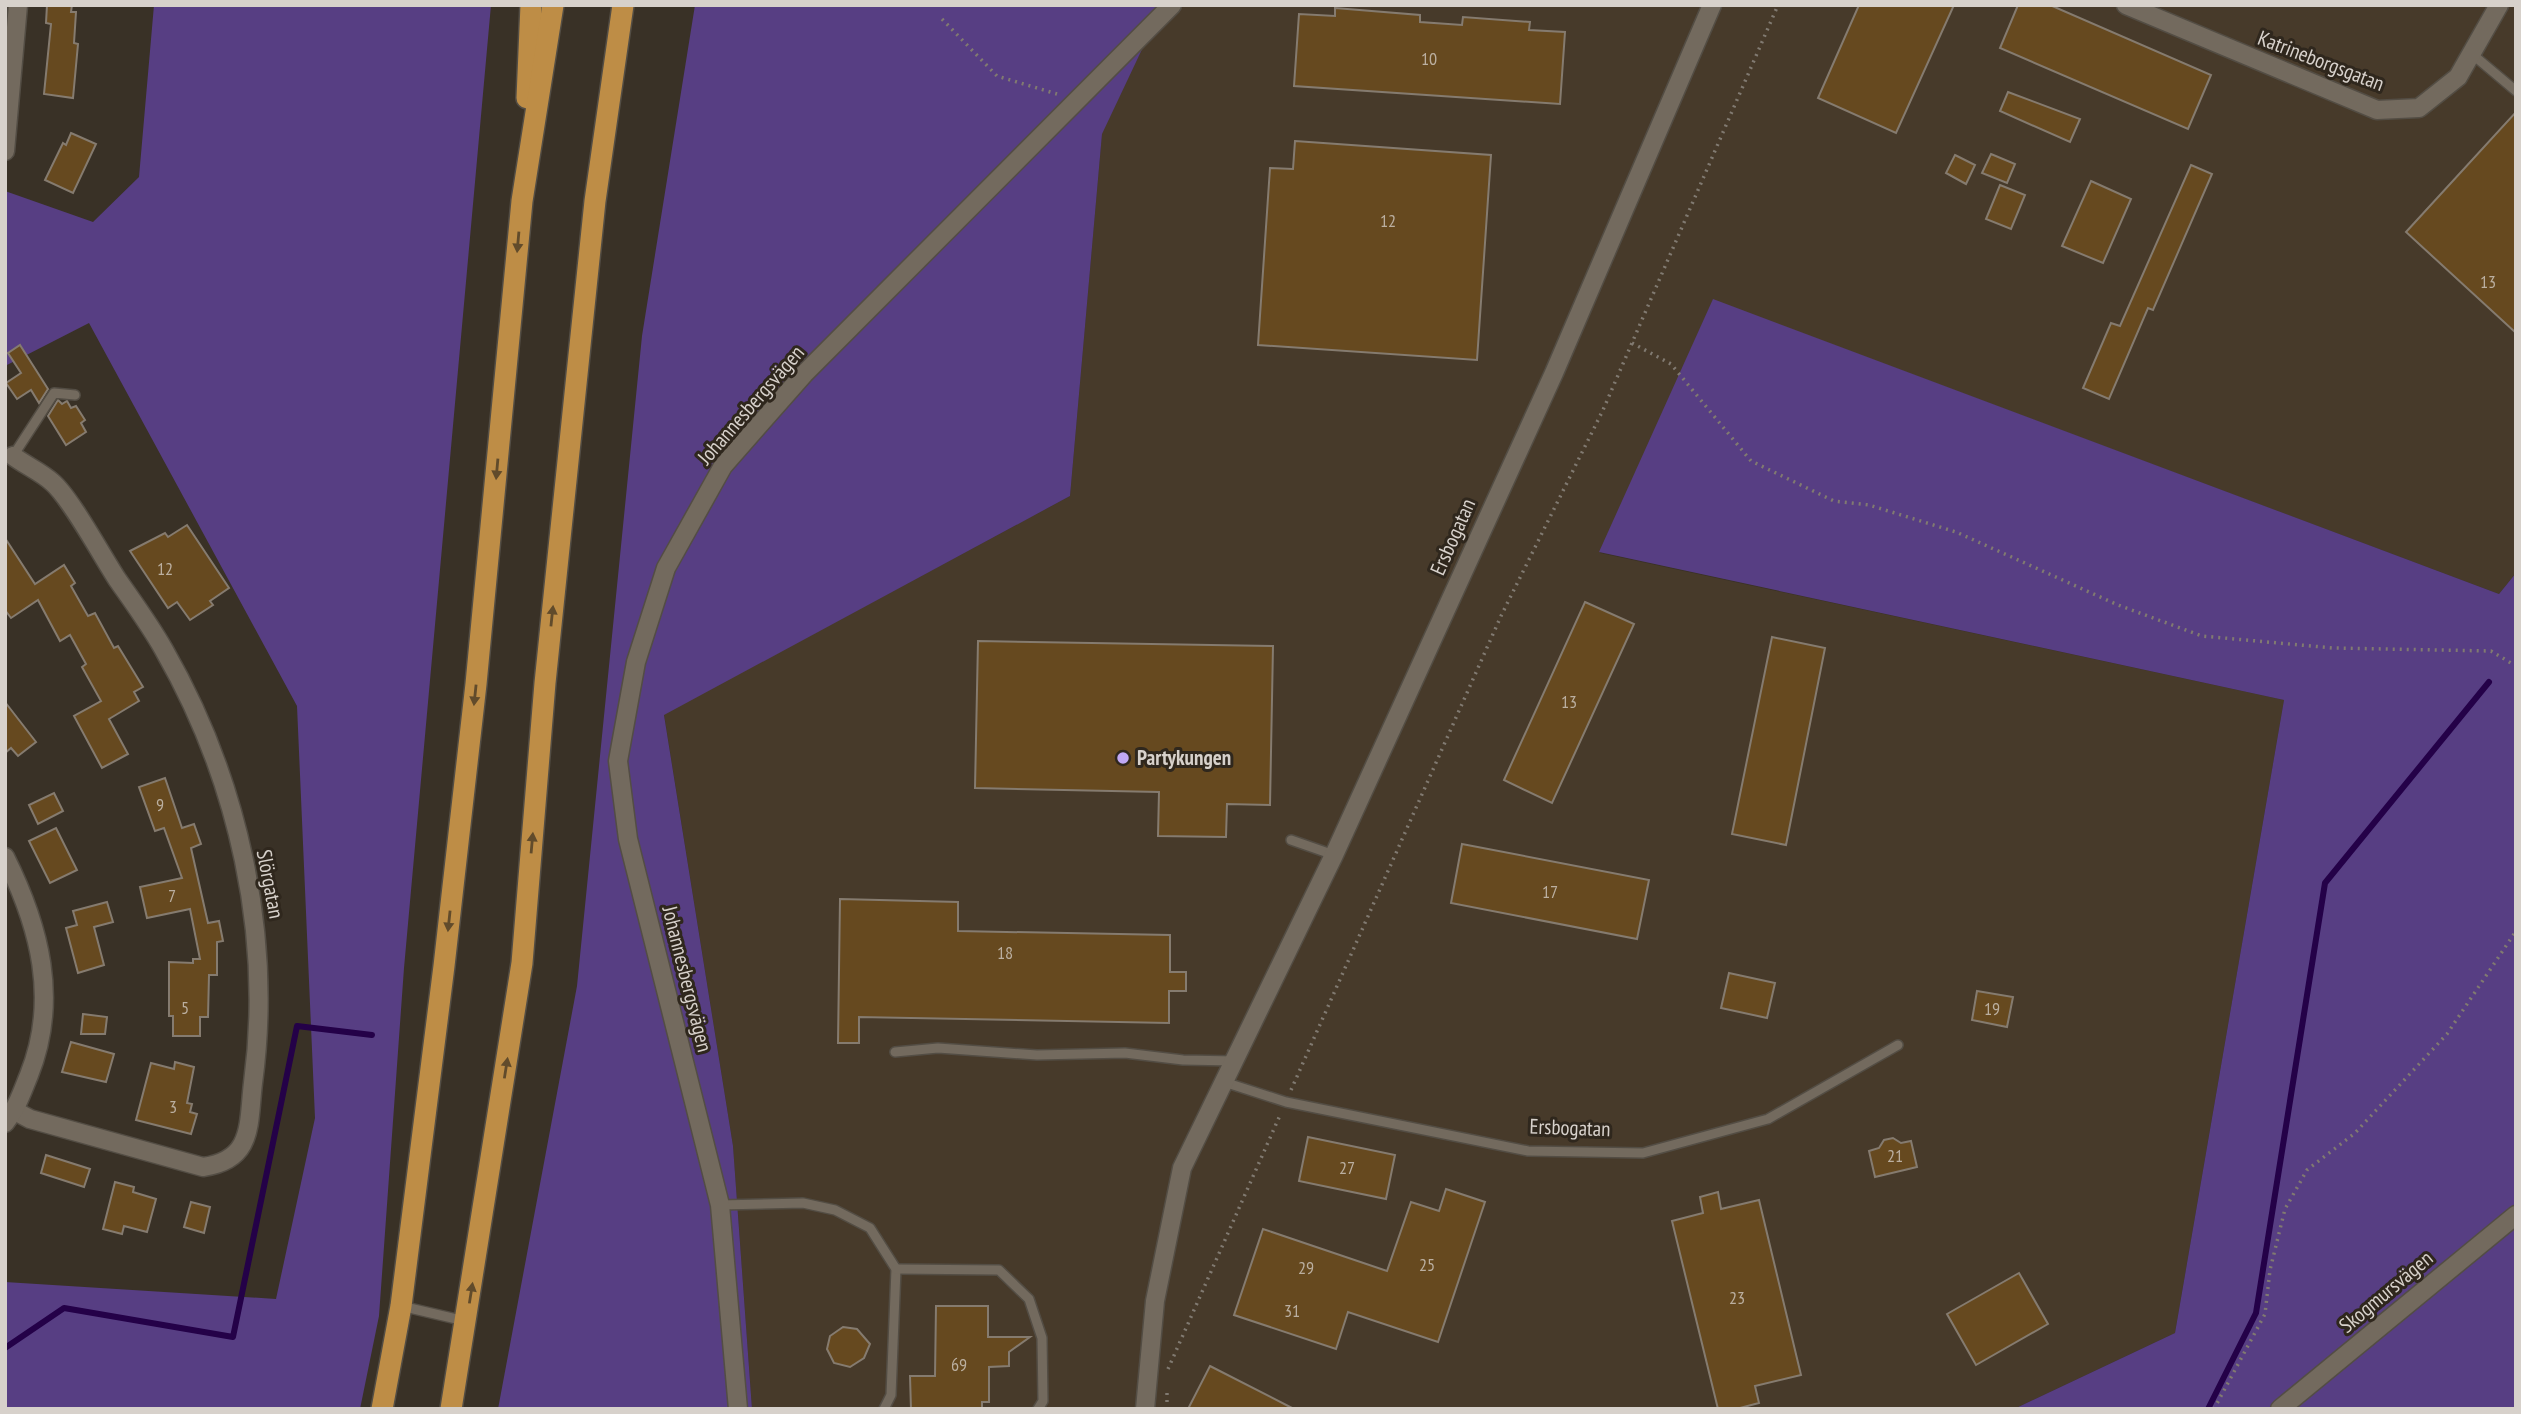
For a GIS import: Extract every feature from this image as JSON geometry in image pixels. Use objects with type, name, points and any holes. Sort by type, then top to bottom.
[{"type":"highway","points":[[382,1409],[401,1306],[476,684],[522,201],[531,5]]},
{"type":"highway","points":[[522,201],[554,5]]},
{"type":"highway","points":[[451,1409],[522,963],[545,682],[590,242],[623,5]]},
{"type":"street","points":[[5,151],[18,5]]},
{"type":"street","name":"Johannesbergsvägen","points":[[738,1409],[720,1205],[628,839],[618,761],[636,663],[666,568],[723,466],[804,374],[1172,5]]},
{"type":"street","name":"Ersbogatan","points":[[1144,1409],[1155,1301],[1182,1168],[1334,855],[1554,373],[1712,5]]},
{"type":"street","name":"Katrineborgsgatan","points":[[2126,5],[2377,110],[2419,107],[2458,77],[2499,5]]},
{"type":"street","name":"Slörgatan","points":[[10,1117],[30,1119],[203,1167],[232,1160],[243,1147],[259,1042],[256,929],[247,871],[229,802],[204,729],[164,649],[54,483],[13,456]]},
{"type":"street","points":[[5,857],[30,912],[43,956],[45,981],[45,1016],[40,1049],[10,1117]]},
{"type":"street","name":"Skogmursvägen","points":[[2287,1407],[2516,1215]]},
{"type":"lane","points":[[2472,54],[2516,91]]},
{"type":"lane","points":[[13,456],[54,393],[75,395]]},
{"type":"lane","points":[[1291,840],[1334,855]]},
{"type":"lane","name":"Ersbogatan","points":[[1224,1082],[1286,1102],[1528,1151],[1643,1153],[1768,1119],[1898,1045]]},
{"type":"lane","points":[[895,1052],[938,1048],[1037,1055],[1125,1053],[1183,1060],[1235,1061]]},
{"type":"lane","points":[[720,1205],[803,1203],[835,1210],[870,1228],[896,1269],[891,1395],[884,1409]]},
{"type":"lane","points":[[896,1269],[999,1270],[1029,1298],[1042,1338],[1043,1401],[1038,1409]]},
{"type":"lane","points":[[401,1306],[466,1322]]},
{"type":"path","points":[[1166,1373],[1501,616],[1603,410],[1778,5]]},
{"type":"path","points":[[942,19],[997,76],[1078,102]]},
{"type":"path","points":[[1632,343],[1671,364],[1751,461],[1834,501],[1869,505],[1956,532],[2118,605],[2202,636],[2333,648],[2491,651],[2516,666]]},
{"type":"path","points":[[2214,1409],[2264,1314],[2270,1270],[2285,1209],[2307,1170],[2355,1133],[2447,1034],[2516,931]]},
{"type":"path","points":[[1166,1385],[1167,1409]]},
{"type":"shaded area","points":[[154,5],[491,5],[404,968],[379,1316],[360,1409],[5,1409],[5,1282],[276,1299],[315,1118],[297,706],[89,323],[5,366],[5,191],[93,222],[139,177]]},
{"type":"shaded area","points":[[695,5],[1163,5],[1102,134],[1070,496],[664,715],[733,1146],[752,1409],[498,1409],[577,986],[642,336]]},
{"type":"shaded area","points":[[1163,5],[2516,5],[2516,573],[2499,594],[1713,300],[1600,553],[2284,700],[2175,1333],[2014,1409],[752,1409],[733,1146],[664,714],[1070,496],[1102,133]]},
{"type":"shaded area","points":[[1713,299],[2499,594],[2516,573],[2516,1409],[2014,1409],[2175,1333],[2284,700],[1599,552]]},
{"type":"building","points":[[47,5],[72,5],[71,12],[76,12],[74,43],[78,44],[73,98],[44,94],[51,24],[46,23]]},
{"type":"building","points":[[1859,5],[1954,5],[1896,133],[1818,98]]},
{"type":"building","points":[[2018,5],[2050,5],[2211,75],[2188,129],[2000,48]]},
{"type":"building","points":[[1335,8],[1420,15],[1420,22],[1462,25],[1463,17],[1530,22],[1529,30],[1565,32],[1560,104],[1294,86],[1299,14],[1335,16]]},
{"type":"building","points":[[2008,92],[2080,119],[2070,142],[2000,111]]},
{"type":"building","points":[[2516,112],[2516,333],[2406,232]]},
{"type":"building","points":[[71,133],[96,144],[73,193],[45,180],[63,143],[66,145]]},
{"type":"building","points":[[1295,141],[1491,155],[1477,360],[1258,345],[1270,168],[1293,169]]},
{"type":"building","points":[[1991,154],[2015,164],[2007,183],[1982,173]]},
{"type":"building","points":[[1955,155],[1975,165],[1966,184],[1946,173]]},
{"type":"building","points":[[2191,165],[2212,174],[2153,310],[2148,308],[2109,399],[2083,388],[2111,323],[2120,326]]},
{"type":"building","points":[[2091,181],[2131,199],[2103,263],[2062,246]]},
{"type":"building","points":[[2000,185],[2025,195],[2011,229],[1986,219]]},
{"type":"building","points":[[20,345],[48,389],[39,403],[31,390],[17,399],[6,383],[21,373],[8,353]]},
{"type":"building","points":[[58,400],[62,404],[67,401],[71,408],[76,406],[85,420],[81,423],[86,432],[66,445],[48,416]]},
{"type":"building","points":[[187,525],[229,588],[210,601],[213,605],[190,620],[177,602],[168,608],[130,551],[165,533],[168,537]]},
{"type":"building","points":[[5,538],[35,584],[64,565],[75,583],[71,586],[88,616],[95,613],[114,648],[118,646],[143,687],[134,692],[139,701],[109,719],[128,754],[102,768],[74,716],[101,701],[82,667],[86,664],[70,635],[60,641],[38,600],[11,618],[5,610]]},
{"type":"building","points":[[1585,602],[1634,624],[1552,803],[1504,780]]},
{"type":"building","points":[[1772,637],[1825,648],[1786,845],[1732,834]]},
{"type":"building","name":"Partykungen","points":[[978,641],[1273,646],[1270,805],[1227,804],[1226,837],[1158,836],[1159,792],[975,788]]},
{"type":"building","points":[[5,702],[36,742],[18,756],[11,748],[5,753]]},
{"type":"building","points":[[165,778],[182,828],[194,824],[201,844],[191,848],[208,923],[219,921],[223,941],[217,942],[217,975],[209,975],[208,1017],[200,1017],[200,1036],[173,1036],[173,1016],[169,1016],[169,962],[193,963],[193,959],[200,959],[190,909],[147,918],[140,887],[182,878],[164,828],[155,831],[139,787]]},
{"type":"building","points":[[54,793],[63,811],[38,824],[29,805]]},
{"type":"building","points":[[56,828],[77,870],[50,883],[29,841]]},
{"type":"building","points":[[1462,844],[1649,880],[1637,939],[1451,903]]},
{"type":"building","points":[[840,899],[958,902],[958,931],[1170,935],[1170,972],[1186,972],[1186,991],[1169,991],[1169,1023],[859,1017],[859,1043],[838,1043]]},
{"type":"building","points":[[107,902],[113,922],[94,927],[104,965],[78,973],[66,928],[77,925],[73,911]]},
{"type":"building","points":[[1729,973],[1775,983],[1767,1018],[1721,1008]]},
{"type":"building","points":[[1977,991],[2013,997],[2007,1027],[1972,1020]]},
{"type":"building","points":[[83,1014],[107,1017],[105,1034],[81,1034]]},
{"type":"building","points":[[71,1042],[114,1054],[106,1082],[62,1072]]},
{"type":"building","points":[[175,1062],[194,1067],[187,1103],[192,1104],[190,1112],[197,1114],[191,1134],[136,1120],[151,1063],[174,1069]]},
{"type":"building","points":[[1308,1137],[1395,1155],[1386,1199],[1299,1181]]},
{"type":"building","points":[[1893,1138],[1901,1143],[1911,1141],[1917,1167],[1875,1177],[1869,1151],[1879,1148],[1884,1140]]},
{"type":"building","points":[[46,1155],[90,1169],[84,1187],[41,1173]]},
{"type":"building","points":[[115,1182],[134,1187],[133,1192],[156,1199],[147,1232],[124,1226],[122,1234],[103,1229]]},
{"type":"building","points":[[1446,1189],[1485,1202],[1438,1342],[1348,1312],[1336,1349],[1234,1315],[1263,1229],[1387,1271],[1411,1202],[1439,1211]]},
{"type":"building","points":[[1718,1192],[1721,1209],[1759,1200],[1801,1375],[1755,1386],[1759,1403],[1736,1409],[1718,1409],[1672,1221],[1703,1213],[1700,1197]]},
{"type":"building","points":[[191,1202],[210,1207],[204,1233],[184,1227]]},
{"type":"building","points":[[2019,1273],[2048,1324],[1976,1365],[1947,1314]]},
{"type":"building","points":[[936,1306],[988,1306],[988,1337],[1030,1337],[1009,1352],[1009,1366],[989,1367],[989,1402],[982,1402],[982,1409],[911,1409],[910,1376],[935,1376]]},
{"type":"building","points":[[843,1327],[857,1329],[870,1344],[864,1358],[850,1367],[834,1363],[827,1349],[830,1336]]},
{"type":"building","points":[[1210,1366],[1294,1409],[1188,1409]]},
{"type":"waterway","points":[[2208,1409],[2256,1313],[2325,883],[2489,682]]},
{"type":"waterway","points":[[5,1348],[64,1308],[233,1337],[297,1026],[372,1035]]},
{"type":"place","name":"Partykungen","points":[[1123,758]]}]
